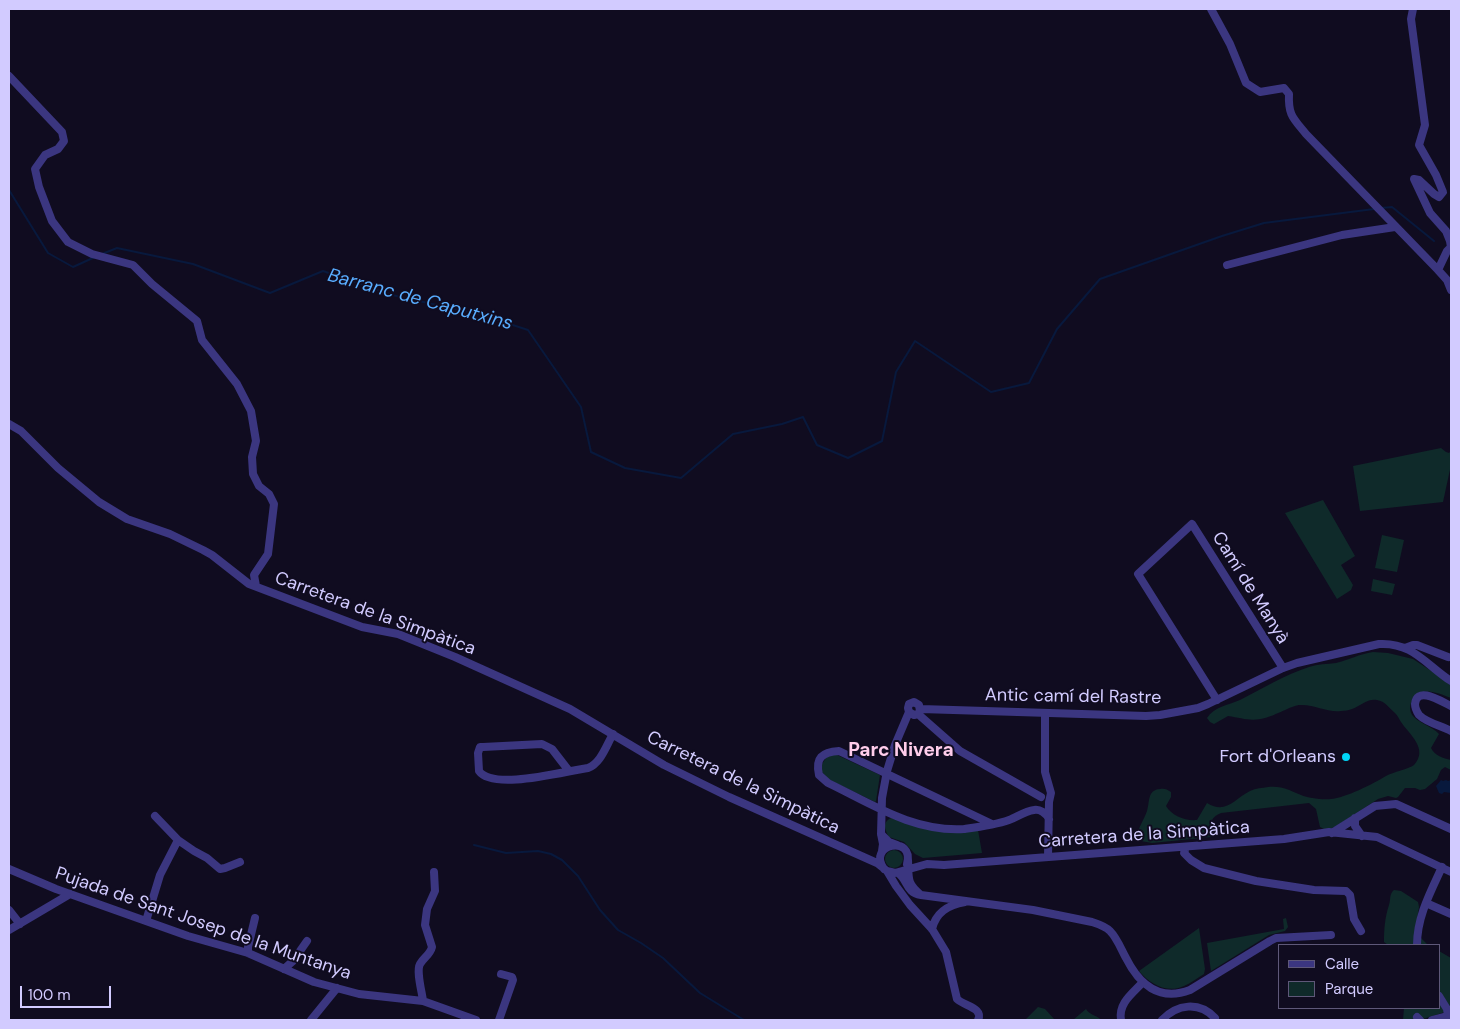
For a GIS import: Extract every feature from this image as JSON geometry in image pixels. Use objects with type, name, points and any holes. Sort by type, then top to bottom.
[{"type":"street","points":[[1211,9],[1230,44],[1246,83],[1260,92],[1284,88],[1289,94],[1290,116],[1438,270],[1447,280],[1451,290]]},
{"type":"street","points":[[1413,9],[1411,19],[1425,125],[1419,145],[1443,192],[1439,197],[1419,180],[1414,179],[1430,214],[1446,231],[1450,241],[1451,247],[1447,251],[1438,270]]},
{"type":"street","points":[[9,76],[62,132],[64,141],[58,149],[45,156],[35,170],[39,187],[52,221],[68,242],[92,254],[133,266],[197,321],[202,340],[237,384],[251,412],[256,441],[252,457],[253,474],[259,486],[270,494],[274,504],[268,554],[254,575],[256,586]]},
{"type":"street","points":[[1227,265],[1342,235],[1395,227]]},
{"type":"street","name":"Carretera de la Simpàtica","points":[[9,424],[21,431],[58,468],[99,502],[127,519],[170,534],[212,554],[249,584],[362,627],[398,634],[429,646],[570,709],[664,765],[729,797],[876,863],[886,870]]},
{"type":"street","name":"Camí de Manyà","points":[[1218,700],[1138,574],[1192,524],[1283,668]]},
{"type":"street","name":"Antic camí del Rastre","points":[[887,774],[894,745],[909,712],[908,706],[912,702],[918,703],[919,711],[1160,716],[1198,708],[1283,668],[1318,657],[1379,644],[1391,644],[1405,648],[1417,645],[1448,657]]},
{"type":"street","points":[[1405,648],[1420,656],[1451,681]]},
{"type":"street","points":[[1451,706],[1428,695],[1422,695],[1417,698],[1415,703],[1416,709],[1424,719],[1451,730]]},
{"type":"street","points":[[919,711],[960,750],[1039,803],[1049,819],[1048,858]]},
{"type":"street","points":[[992,824],[839,751],[827,752],[820,758],[817,768],[819,775],[828,783],[910,822],[935,828],[962,829],[992,824],[1010,819],[1039,803],[1050,793],[1045,772],[1045,713]]},
{"type":"street","points":[[569,771],[552,750],[542,744],[483,746],[480,747],[478,753],[482,775],[503,781],[516,780],[588,768],[596,764],[613,734]]},
{"type":"street","points":[[887,774],[881,809],[883,844],[880,862],[910,905],[932,929],[946,952],[957,999],[976,1010],[980,1017],[978,1020]]},
{"type":"street","points":[[1332,833],[1375,806],[1396,804],[1451,829]]},
{"type":"street","points":[[155,816],[178,840],[220,868],[240,862]]},
{"type":"street","points":[[1355,818],[1356,826],[1362,836]]},
{"type":"street","name":"Carretera de la Simpàtica","points":[[901,871],[927,864],[944,865],[1048,858],[1284,839],[1329,832],[1377,837],[1451,872]]},
{"type":"street","points":[[881,834],[889,842],[906,851],[912,858],[927,864]]},
{"type":"street","points":[[146,921],[160,875],[178,840]]},
{"type":"street","points":[[882,853],[889,846],[897,845]]},
{"type":"street","points":[[1186,847],[1184,853],[1191,860],[1204,868],[1218,872],[1256,881],[1300,888],[1346,891],[1350,896],[1354,919],[1361,931]]},
{"type":"street","points":[[896,886],[895,876],[901,871],[908,860],[906,851]]},
{"type":"street","name":"Carretera de la Simpàtica","points":[[859,856],[869,857],[882,853]]},
{"type":"street","points":[[1418,944],[1418,930],[1426,903],[1442,867]]},
{"type":"street","name":"Pujada de Sant Josep de la Muntanya","points":[[9,868],[70,894],[188,936],[248,953],[305,978],[373,997],[423,1001],[476,1020]]},
{"type":"street","points":[[886,870],[901,871]]},
{"type":"street","points":[[901,871],[909,890],[921,896],[1033,910],[1092,922],[1102,926],[1110,931],[1133,971],[1143,982],[1150,988],[1166,994],[1182,993],[1190,990],[1270,941],[1284,938],[1331,936]]},
{"type":"street","points":[[423,1001],[419,968],[432,947],[425,925],[428,909],[435,891],[434,872]]},
{"type":"street","points":[[9,930],[70,894]]},
{"type":"street","points":[[932,929],[934,919],[941,912],[956,904],[971,901]]},
{"type":"street","points":[[1426,903],[1451,914]]},
{"type":"street","points":[[9,910],[20,924]]},
{"type":"street","points":[[248,953],[255,918]]},
{"type":"street","points":[[284,969],[293,961],[307,941]]},
{"type":"street","points":[[499,1020],[513,980],[501,974]]},
{"type":"street","points":[[1120,1020],[1124,1002],[1143,982]]},
{"type":"street","points":[[311,1020],[337,988]]},
{"type":"street","points":[[1432,1020],[1450,1015],[1440,998]]},
{"type":"street","points":[[1162,1020],[1172,1011],[1187,1006],[1210,1012],[1217,1019]]},
{"type":"street","points":[[447,1020],[451,1012]]},
{"type":"green space","points":[[1441,448],[1449,453],[1451,451],[1451,465],[1443,502],[1360,511],[1353,466]]},
{"type":"green space","points":[[1323,500],[1355,556],[1341,565],[1353,585],[1351,590],[1337,599],[1285,513]]},
{"type":"green space","points":[[1382,535],[1404,540],[1397,572],[1375,568]]},
{"type":"green space","points":[[1373,579],[1395,584],[1392,595],[1371,591]]},
{"type":"green space","points":[[1373,652],[1388,653],[1413,659],[1451,684],[1451,698],[1434,692],[1420,693],[1412,701],[1410,709],[1416,719],[1439,734],[1431,748],[1437,755],[1451,760],[1451,770],[1445,767],[1441,770],[1437,779],[1425,789],[1405,788],[1396,798],[1388,796],[1378,799],[1335,827],[1326,830],[1320,827],[1316,809],[1309,803],[1221,813],[1214,817],[1211,822],[1211,837],[1152,843],[1141,841],[1137,837],[1151,794],[1156,790],[1167,789],[1171,792],[1171,797],[1166,806],[1172,813],[1184,819],[1197,820],[1207,803],[1225,807],[1250,791],[1257,789],[1278,787],[1307,797],[1331,799],[1367,787],[1389,775],[1414,765],[1419,753],[1416,742],[1396,714],[1385,703],[1380,701],[1370,700],[1352,709],[1342,711],[1331,711],[1300,705],[1269,717],[1255,720],[1228,716],[1214,724],[1207,718],[1217,709],[1240,700],[1300,670],[1316,665],[1336,663]]},
{"type":"green space","points":[[828,755],[837,755],[880,775],[876,801],[828,779],[821,771],[822,764]]},
{"type":"green space","points":[[891,818],[978,830],[982,853],[923,858],[915,854],[904,842],[889,837],[885,824]]},
{"type":"green space","points":[[894,850],[900,853],[903,859],[900,865],[894,868],[888,865],[885,859],[888,853]]},
{"type":"green space","points":[[1394,890],[1401,891],[1418,902],[1417,920],[1421,938],[1427,944],[1387,944],[1384,942],[1392,892]]},
{"type":"green space","points":[[1286,918],[1288,927],[1285,931],[1269,935],[1211,971],[1207,943],[1284,929],[1283,919]]},
{"type":"green space","points":[[1199,928],[1205,969],[1204,974],[1184,986],[1171,989],[1154,984],[1139,971]]},
{"type":"green space","points":[[1440,952],[1451,958],[1451,1010],[1420,1020],[1403,1020],[1404,1009],[1440,1009]]},
{"type":"green space","points":[[1038,1007],[1045,1009],[1055,1020],[1025,1020]]},
{"type":"green space","points":[[1086,1009],[1089,1013],[1101,1020],[1073,1020]]},
{"type":"water","points":[[1441,780],[1451,780],[1451,793],[1439,793],[1436,786]]},
{"type":"waterway","name":"Barranc de Caputxins","points":[[9,190],[48,253],[73,267],[95,257]]},
{"type":"waterway","name":"Barranc de Caputxins","points":[[1381,208],[1392,207],[1434,241]]},
{"type":"waterway","name":"Barranc de Caputxins","points":[[102,254],[117,248],[193,264],[270,293],[323,271],[392,295],[482,315],[528,330],[581,407],[591,452],[625,468],[681,478],[733,434],[782,424],[803,417],[817,445],[848,458],[882,441],[896,372],[915,341],[991,392],[1029,383],[1057,329],[1100,279],[1264,223],[1374,209]]},
{"type":"waterway","points":[[474,845],[506,853],[538,851],[551,854],[562,860],[578,876],[600,910],[618,930],[663,958],[700,993],[744,1020]]},
{"type":"place","name":"Fort d'Orleans","points":[[1346,757]]},
{"type":"district","name":"Parc Nivera","points":[[901,751]]}]
